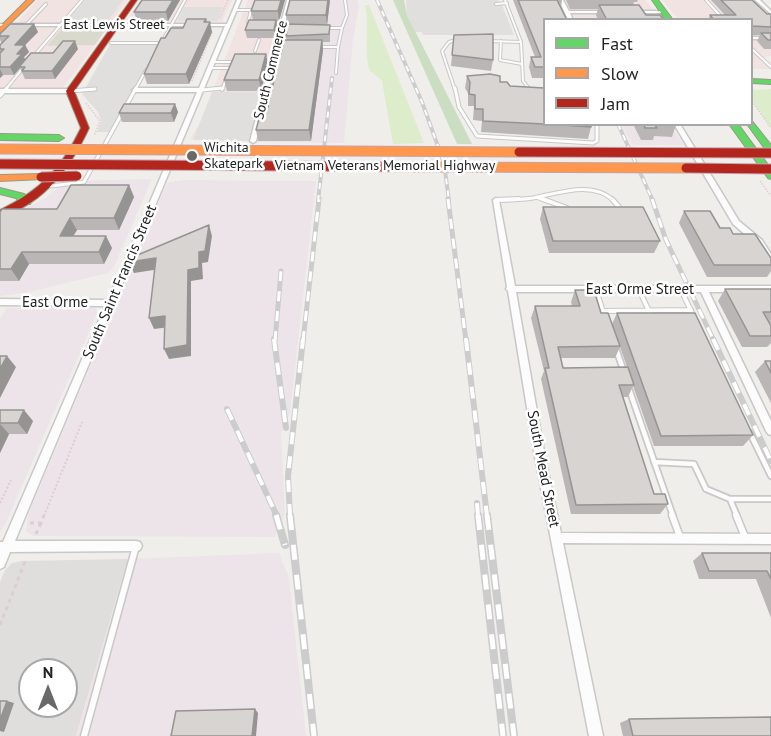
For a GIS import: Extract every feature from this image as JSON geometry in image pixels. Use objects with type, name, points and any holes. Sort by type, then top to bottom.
[{"type":"main road","points":[[2,27],[31,0]]},
{"type":"main road","points":[[0,214],[26,202],[70,158],[85,128],[81,116],[71,102],[70,91],[134,0]]},
{"type":"main road","points":[[654,0],[667,16]]},
{"type":"main road","points":[[753,85],[770,84]]},
{"type":"main road","points":[[734,126],[771,176]]},
{"type":"main road","points":[[752,126],[771,152]]},
{"type":"main road","points":[[0,137],[350,150]]},
{"type":"main road","name":"Vietnam Veterans Memorial Highway","points":[[0,149],[771,152]]},
{"type":"main road","name":"Vietnam Veterans Memorial Highway","points":[[0,164],[771,169]]},
{"type":"main road","points":[[0,178],[46,182],[346,166]]},
{"type":"main road","points":[[0,191],[20,196],[26,202]]},
{"type":"street","name":"South Saint Francis Street","points":[[0,563],[3,547],[17,523],[238,0]]},
{"type":"street","name":"South Commerce","points":[[253,141],[289,0]]},
{"type":"street","points":[[561,0],[570,18]]},
{"type":"street","points":[[757,0],[771,13]]},
{"type":"street","points":[[568,12],[610,12]]},
{"type":"street","points":[[621,12],[667,16]]},
{"type":"street","name":"East Lewis Street","points":[[2,27],[228,25]]},
{"type":"street","points":[[753,38],[771,38]]},
{"type":"street","points":[[135,90],[201,90]]},
{"type":"street","points":[[1,93],[70,91]]},
{"type":"street","points":[[678,126],[736,222],[759,242],[771,260]]},
{"type":"street","name":"South Mead Street","points":[[496,200],[556,538],[596,736]]},
{"type":"street","name":"East Orme Street","points":[[510,289],[771,289]]},
{"type":"street","points":[[704,290],[771,431]]},
{"type":"street","name":"East Orme","points":[[0,302],[111,303]]},
{"type":"street","points":[[556,538],[771,539]]},
{"type":"street","points":[[3,547],[136,546]]},
{"type":"lane","points":[[30,59],[82,0]]},
{"type":"lane","points":[[156,52],[186,0]]},
{"type":"lane","points":[[336,73],[338,47],[347,15],[345,0]]},
{"type":"lane","points":[[706,0],[722,18]]},
{"type":"lane","points":[[496,4],[506,2],[521,42],[526,88],[536,94]]},
{"type":"lane","points":[[26,25],[46,4]]},
{"type":"lane","points":[[235,10],[252,11],[249,24]]},
{"type":"lane","points":[[272,24],[292,28]]},
{"type":"lane","points":[[322,28],[342,28]]},
{"type":"lane","points":[[462,39],[447,44],[442,50],[441,58],[454,84],[456,102],[477,136],[593,143],[597,141],[597,126]]},
{"type":"lane","points":[[255,51],[259,40]]},
{"type":"lane","points":[[482,40],[521,42]]},
{"type":"lane","points":[[501,41],[500,60],[522,64]]},
{"type":"lane","points":[[111,43],[161,43]]},
{"type":"lane","points":[[277,47],[285,47]]},
{"type":"lane","points":[[317,47],[338,47]]},
{"type":"lane","points":[[753,51],[771,68]]},
{"type":"lane","points":[[46,182],[68,186],[84,182],[151,62]]},
{"type":"lane","points":[[226,68],[228,62]]},
{"type":"lane","points":[[212,65],[235,62]]},
{"type":"lane","points":[[201,90],[222,90],[230,68],[212,65]]},
{"type":"lane","points":[[1,93],[23,68]]},
{"type":"lane","points":[[70,91],[95,89]]},
{"type":"lane","points":[[496,200],[536,197],[564,190],[600,191],[613,197],[619,207],[616,211],[607,213]]},
{"type":"lane","points":[[536,197],[572,208]]},
{"type":"lane","points":[[596,290],[607,322]]},
{"type":"lane","points":[[639,290],[649,311]]},
{"type":"lane","points":[[681,290],[696,321]]},
{"type":"lane","points":[[603,311],[691,310]]},
{"type":"lane","points":[[614,345],[680,538]]},
{"type":"lane","points":[[746,424],[771,476]]},
{"type":"lane","points":[[654,462],[694,464],[711,493],[730,499],[771,499]]},
{"type":"lane","points":[[730,499],[746,539]]},
{"type":"lane","points":[[84,736],[136,546]]},
{"type":"path","points":[[190,85],[228,0]]},
{"type":"path","points":[[753,101],[771,128]]},
{"type":"path","points":[[0,625],[82,422]]},
{"type":"path","points":[[0,503],[10,480]]},
{"type":"path","points":[[17,523],[41,523]]},
{"type":"shaded area","points":[[37,0],[128,0],[110,23],[17,23]]},
{"type":"shaded area","points":[[85,0],[123,0],[108,21],[67,21]]},
{"type":"shaded area","points":[[140,0],[232,0],[222,22],[126,21]]},
{"type":"shaded area","points":[[248,0],[285,0],[248,141],[190,139],[200,123]]},
{"type":"shaded area","points":[[293,0],[357,0],[359,5],[353,40],[344,143],[256,142]]},
{"type":"shaded area","points":[[406,0],[497,0],[502,5],[514,35],[423,35],[422,32],[415,32],[407,15]]},
{"type":"shaded area","points":[[565,0],[645,0],[661,18],[575,18]]},
{"type":"shaded area","points":[[662,0],[752,0],[771,36],[753,36],[753,18],[677,18]]},
{"type":"shaded area","points":[[184,7],[223,7],[217,21],[177,21]]},
{"type":"shaded area","points":[[14,28],[62,28],[47,46],[95,45],[64,87],[0,88],[0,38]]},
{"type":"shaded area","points":[[62,28],[107,28],[95,45],[47,46]]},
{"type":"shaded area","points":[[753,40],[771,40],[771,56],[762,57],[771,65],[771,69],[753,69]]},
{"type":"shaded area","points":[[112,41],[162,41],[112,132],[97,132],[101,121],[98,112],[82,94]]},
{"type":"shaded area","points":[[212,92],[262,92],[248,141],[193,140]]},
{"type":"shaded area","points":[[622,126],[672,126],[684,145],[632,145]]},
{"type":"shaded area","points":[[152,179],[114,267],[108,273],[24,293],[0,296],[0,221],[46,198],[66,181]]},
{"type":"shaded area","points":[[182,180],[316,181],[290,413],[281,434],[285,513],[275,537],[33,536],[26,531],[28,515],[165,187],[168,183]]},
{"type":"shaded area","points":[[93,307],[97,314],[5,525],[0,531],[0,319],[6,308]]},
{"type":"shaded area","points":[[279,553],[289,578],[306,736],[76,736],[128,559]]},
{"type":"shaded area","points":[[128,559],[76,736],[0,736],[0,582],[5,570],[12,563]]},
{"type":"green space","points":[[393,0],[404,0],[407,15],[472,144],[457,144]]},
{"type":"green space","points":[[365,5],[369,5],[424,143],[393,144],[382,81],[371,72],[367,60]]},
{"type":"green space","points":[[771,89],[771,128],[753,101],[753,90]]},
{"type":"building","points":[[142,0],[173,0],[166,12],[134,12]]},
{"type":"building","points":[[255,0],[281,0],[278,11],[251,11]]},
{"type":"building","points":[[290,0],[328,0],[326,15],[286,15]]},
{"type":"building","points":[[518,0],[557,0],[566,18],[543,18],[543,67],[535,67],[531,57],[541,57]]},
{"type":"building","points":[[721,0],[752,0],[767,14],[771,14],[771,27],[753,26],[753,18],[712,18],[710,15],[736,15]]},
{"type":"building","points":[[599,5],[639,5],[646,15],[660,15],[662,18],[606,18]]},
{"type":"building","points":[[187,19],[206,19],[204,22],[210,22],[186,74],[144,74],[161,38],[165,38],[171,28],[183,28]]},
{"type":"building","points":[[249,20],[276,20],[274,30],[245,30]]},
{"type":"building","points":[[10,24],[34,24],[15,45],[25,45],[17,54],[22,54],[10,67],[0,67],[0,53],[4,49],[0,49],[0,45],[9,36],[0,36],[0,34]]},
{"type":"building","points":[[285,24],[330,25],[329,34],[286,36],[287,31],[283,31]]},
{"type":"building","points":[[761,33],[771,33],[771,40],[768,40]]},
{"type":"building","points":[[493,34],[493,60],[452,55],[454,35]]},
{"type":"building","points":[[284,40],[322,40],[309,130],[256,130],[261,111],[267,111],[274,80],[269,80],[276,54],[281,54]]},
{"type":"building","points":[[63,41],[75,41],[52,71],[22,71],[25,67],[19,67],[31,53],[53,53]]},
{"type":"building","points":[[235,54],[266,54],[259,80],[224,80]]},
{"type":"building","points":[[490,74],[500,76],[500,82],[507,82],[510,86],[543,88],[543,124],[483,121],[483,109],[475,109],[475,95],[469,94],[470,82],[467,76]]},
{"type":"building","points":[[124,104],[175,104],[171,113],[119,113]]},
{"type":"building","points":[[644,126],[657,128],[645,128]]},
{"type":"building","points":[[71,185],[129,185],[114,218],[70,218],[60,236],[106,236],[99,252],[22,252],[11,269],[0,269],[0,212],[2,209],[57,209]]},
{"type":"building","points":[[543,207],[643,207],[660,241],[553,241]]},
{"type":"building","points":[[684,211],[710,211],[720,228],[730,228],[733,234],[755,234],[771,258],[771,265],[714,265]]},
{"type":"building","points":[[209,225],[205,251],[199,252],[199,268],[188,270],[187,345],[164,349],[165,316],[149,318],[156,258],[129,262],[128,259]]},
{"type":"building","points":[[725,289],[771,289],[771,312],[763,312],[771,326],[771,336],[750,336]]},
{"type":"building","points":[[575,290],[594,290],[601,313],[608,313],[620,346],[558,347],[563,368],[628,367],[634,385],[619,385],[654,494],[665,494],[668,504],[576,505],[545,368],[549,368],[535,306],[580,306]]},
{"type":"building","points":[[617,313],[695,313],[753,435],[661,436]]},
{"type":"building","points":[[0,356],[7,356],[0,369]]},
{"type":"building","points":[[765,361],[771,361],[771,373]]},
{"type":"building","points":[[0,410],[24,410],[18,423],[0,423]]},
{"type":"building","points":[[702,553],[771,553],[771,579],[767,571],[709,571]]},
{"type":"building","points":[[0,701],[7,701],[0,720]]},
{"type":"building","points":[[255,709],[252,736],[171,736],[176,711]]},
{"type":"building","points":[[771,717],[771,736],[633,736],[629,719]]},
{"type":"railway","points":[[377,0],[422,102],[444,163],[449,201]]},
{"type":"railway","points":[[318,201],[332,78]]},
{"type":"railway","points":[[619,126],[653,201]]},
{"type":"railway","points":[[303,341],[319,199]]},
{"type":"railway","points":[[448,199],[466,341]]},
{"type":"railway","points":[[652,199],[666,240],[714,341]]},
{"type":"railway","points":[[275,341],[281,271]]},
{"type":"railway","points":[[274,339],[286,428]]},
{"type":"railway","points":[[290,516],[288,476],[303,339]]},
{"type":"railway","points":[[466,339],[487,516]]},
{"type":"railway","points":[[713,339],[771,461]]},
{"type":"railway","points":[[227,409],[277,516]]},
{"type":"railway","points":[[477,503],[478,516]]},
{"type":"railway","points":[[276,515],[285,545]]},
{"type":"railway","points":[[290,515],[314,736]]},
{"type":"railway","points":[[478,515],[503,736]]},
{"type":"railway","points":[[487,515],[514,736]]},
{"type":"traffic: fast","points":[[655,0],[668,18]]},
{"type":"traffic: fast","points":[[753,81],[771,82]]},
{"type":"traffic: fast","points":[[734,126],[771,176]]},
{"type":"traffic: fast","points":[[752,126],[771,151]]},
{"type":"traffic: fast","points":[[0,137],[59,138]]},
{"type":"traffic: fast","points":[[0,191],[20,196],[26,202]]},
{"type":"traffic: slow","points":[[0,31],[31,0]]},
{"type":"traffic: slow","points":[[0,149],[519,152]]},
{"type":"traffic: slow","points":[[428,167],[686,168]]},
{"type":"traffic: slow","points":[[0,178],[41,177]]},
{"type":"traffic: jam","points":[[0,214],[41,190],[70,158],[85,128],[70,91],[134,0]]},
{"type":"traffic: jam","points":[[519,152],[771,153]]},
{"type":"traffic: jam","points":[[0,164],[428,167]]},
{"type":"traffic: jam","points":[[686,168],[771,169]]},
{"type":"traffic: jam","points":[[41,177],[77,176]]},
{"type":"place","name":"Wichita Skatepark","points":[[192,156]]}]
